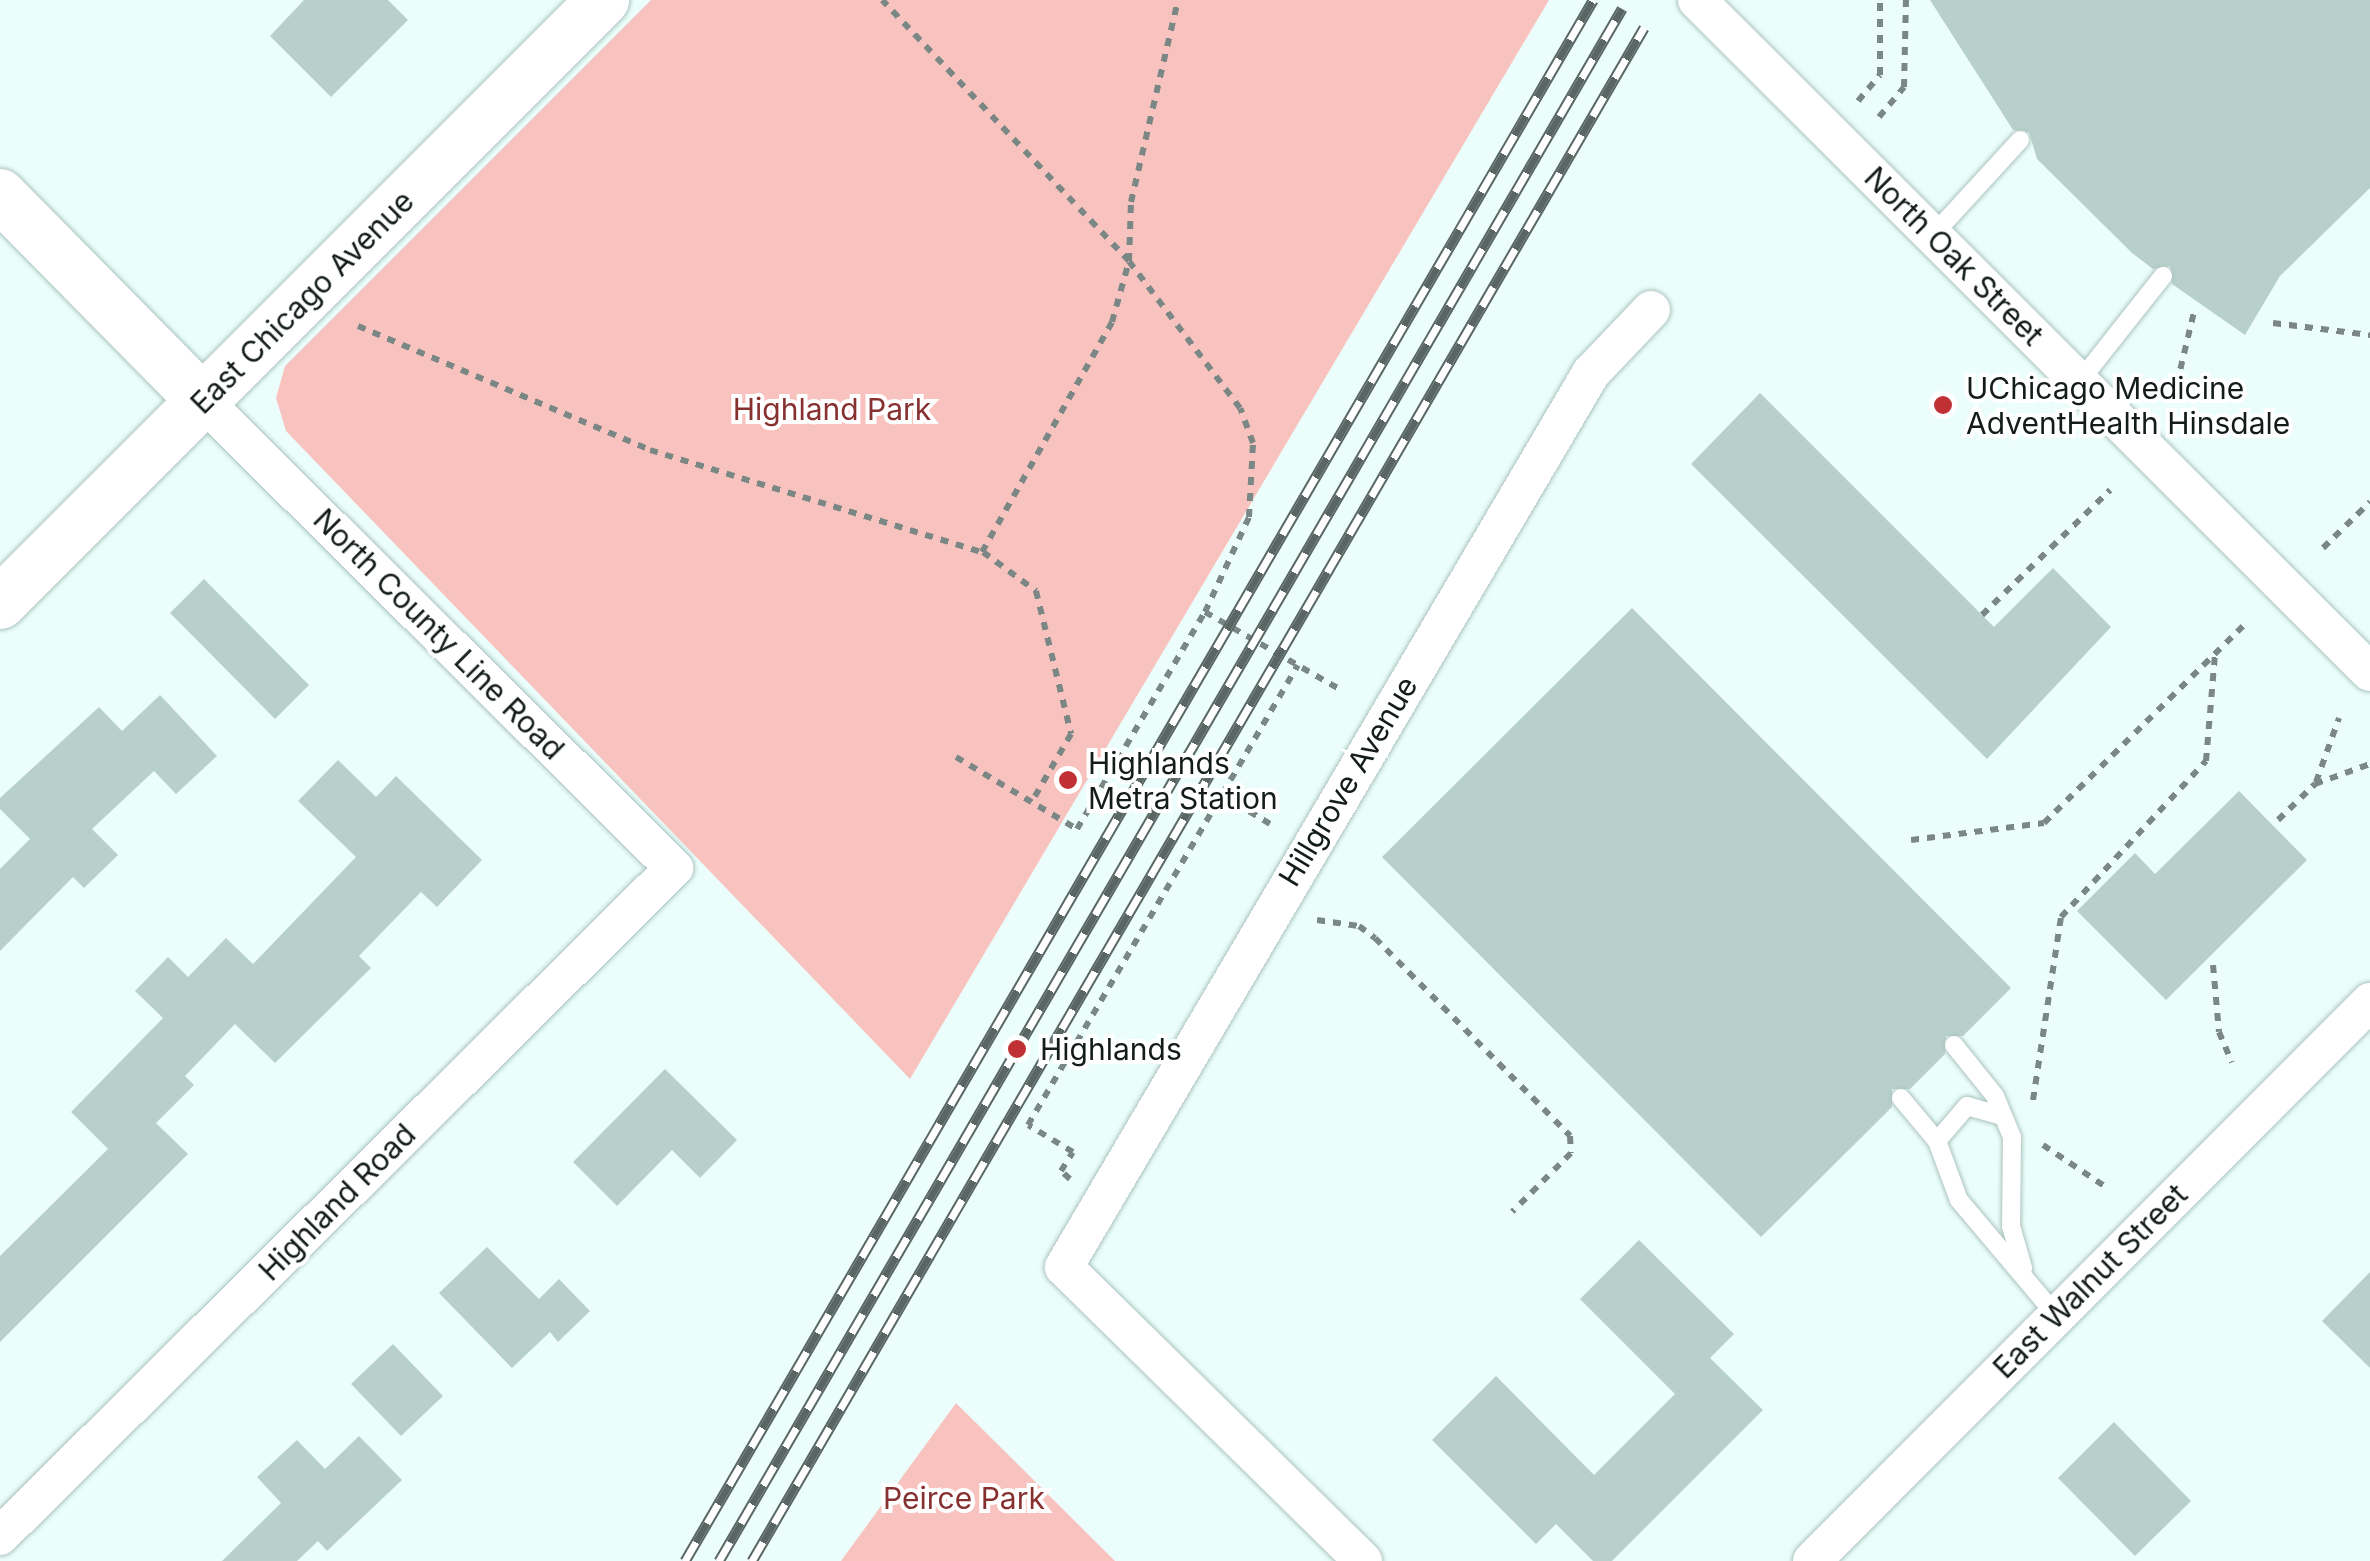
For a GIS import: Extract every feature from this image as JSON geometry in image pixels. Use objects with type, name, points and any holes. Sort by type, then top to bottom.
[{"type":"main road","name":"East Chicago Avenue","points":[[0,603],[602,0]]},
{"type":"main road","points":[[0,194],[204,400]]},
{"type":"street","name":"North Oak Street","points":[[1697,0],[2370,672]]},
{"type":"street","name":"Hillgrove Avenue","points":[[1363,1561],[1064,1267],[1591,373],[1651,310]]},
{"type":"street","name":"North County Line Road","points":[[204,400],[674,868]]},
{"type":"street","name":"Highland Road","points":[[0,1536],[674,868]]},
{"type":"street","name":"East Walnut Street","points":[[1812,1561],[2370,1002]]},
{"type":"lane","points":[[1933,234],[2020,140]]},
{"type":"lane","points":[[2080,381],[2162,276]]},
{"type":"lane","points":[[1954,1045],[2003,1116],[2012,1137],[2011,1226],[2023,1269]]},
{"type":"lane","points":[[1901,1098],[1937,1140],[1958,1200],[2023,1269],[2056,1315]]},
{"type":"lane","points":[[1937,1140],[1967,1106],[2003,1116]]},
{"type":"path","points":[[882,0],[1129,261],[1217,371],[1253,443],[1249,517],[1205,612],[1077,829],[956,757]]},
{"type":"path","points":[[982,552],[1112,322],[1129,261],[1130,202],[1178,0]]},
{"type":"path","points":[[1858,101],[1884,55],[1880,0]]},
{"type":"path","points":[[1878,117],[1904,87],[1906,0]]},
{"type":"path","points":[[2173,400],[2194,308]]},
{"type":"path","points":[[2273,323],[2370,335]]},
{"type":"path","points":[[358,326],[634,444],[982,552],[1036,590],[1071,734],[1032,803]]},
{"type":"path","points":[[1982,615],[2110,490]]},
{"type":"path","points":[[2324,548],[2370,502]]},
{"type":"path","points":[[1205,612],[1341,690]]},
{"type":"path","points":[[1912,840],[2044,823],[2245,624]]},
{"type":"path","points":[[2033,1105],[2060,917],[2206,761],[2215,653]]},
{"type":"path","points":[[1075,1184],[1062,1171],[1072,1152],[1028,1125],[1298,665]]},
{"type":"path","points":[[2315,784],[2339,718]]},
{"type":"path","points":[[2278,820],[2315,784],[2370,764]]},
{"type":"path","points":[[1222,795],[1270,824]]},
{"type":"path","points":[[1312,917],[1359,926],[1376,938],[1570,1136],[1571,1154],[1512,1212]]},
{"type":"path","points":[[2213,965],[2219,1032],[2232,1062]]},
{"type":"path","points":[[2032,1124],[2053,1158],[2106,1187]]},
{"type":"green space","name":"Highland Park","points":[[651,0],[1549,0],[910,1079],[286,431],[276,398],[285,366]]},
{"type":"green space","name":"Peirce Park","points":[[956,1403],[1115,1561],[841,1561]]},
{"type":"building","points":[[304,0],[388,0],[408,20],[331,97],[270,36]]},
{"type":"building","points":[[1930,0],[2370,0],[2370,188],[2280,276],[2245,335],[2172,284],[2170,266],[2153,269],[2132,253],[2037,159],[2029,132],[2013,130]]},
{"type":"building","points":[[1760,393],[1994,627],[2053,568],[2111,627],[1987,759],[1691,464]]},
{"type":"building","points":[[204,579],[309,685],[275,719],[170,613]]},
{"type":"building","points":[[1632,608],[2011,988],[1963,1036],[1946,1036],[1945,1054],[1910,1089],[1892,1089],[1892,1107],[1761,1237],[1382,857]]},
{"type":"building","points":[[160,695],[217,756],[176,794],[154,771],[92,829],[118,855],[84,888],[73,877],[0,951],[0,869],[30,839],[0,809],[0,798],[99,707],[122,731]]},
{"type":"building","points":[[338,760],[376,797],[396,776],[482,860],[437,907],[421,892],[359,956],[371,968],[275,1063],[235,1024],[185,1076],[194,1085],[156,1123],[188,1154],[0,1342],[0,1256],[108,1149],[71,1112],[163,1018],[135,991],[168,957],[188,977],[226,938],[253,964],[356,857],[298,801]]},
{"type":"building","points":[[2239,791],[2307,860],[2166,1000],[2077,911],[2135,853],[2155,874]]},
{"type":"building","points":[[665,1069],[737,1140],[700,1178],[672,1150],[617,1206],[573,1162]]},
{"type":"building","points":[[1639,1240],[1734,1334],[1710,1358],[1763,1410],[1612,1561],[1593,1561],[1556,1524],[1536,1544],[1432,1440],[1496,1376],[1594,1475],[1675,1394],[1580,1299]]},
{"type":"building","points":[[487,1247],[539,1299],[559,1279],[590,1311],[558,1342],[550,1332],[512,1368],[439,1293]]},
{"type":"building","points":[[2370,1272],[2370,1368],[2322,1321]]},
{"type":"building","points":[[393,1344],[443,1396],[401,1436],[351,1384]]},
{"type":"building","points":[[2114,1422],[2191,1501],[2135,1556],[2058,1478]]},
{"type":"building","points":[[359,1436],[402,1480],[327,1551],[318,1541],[297,1561],[222,1561],[281,1503],[257,1477],[297,1440],[325,1469]]},
{"type":"railway","points":[[685,1561],[1593,0]]},
{"type":"railway","points":[[719,1561],[1622,9]]},
{"type":"railway","points":[[752,1561],[1644,28]]},
{"type":"place","name":"UChicago Medicine AdventHealth Hinsdale","points":[[1943,405]]},
{"type":"place","name":"Highlands Metra Station","points":[[1068,780]]},
{"type":"place","name":"Highlands","points":[[1017,1049]]}]
